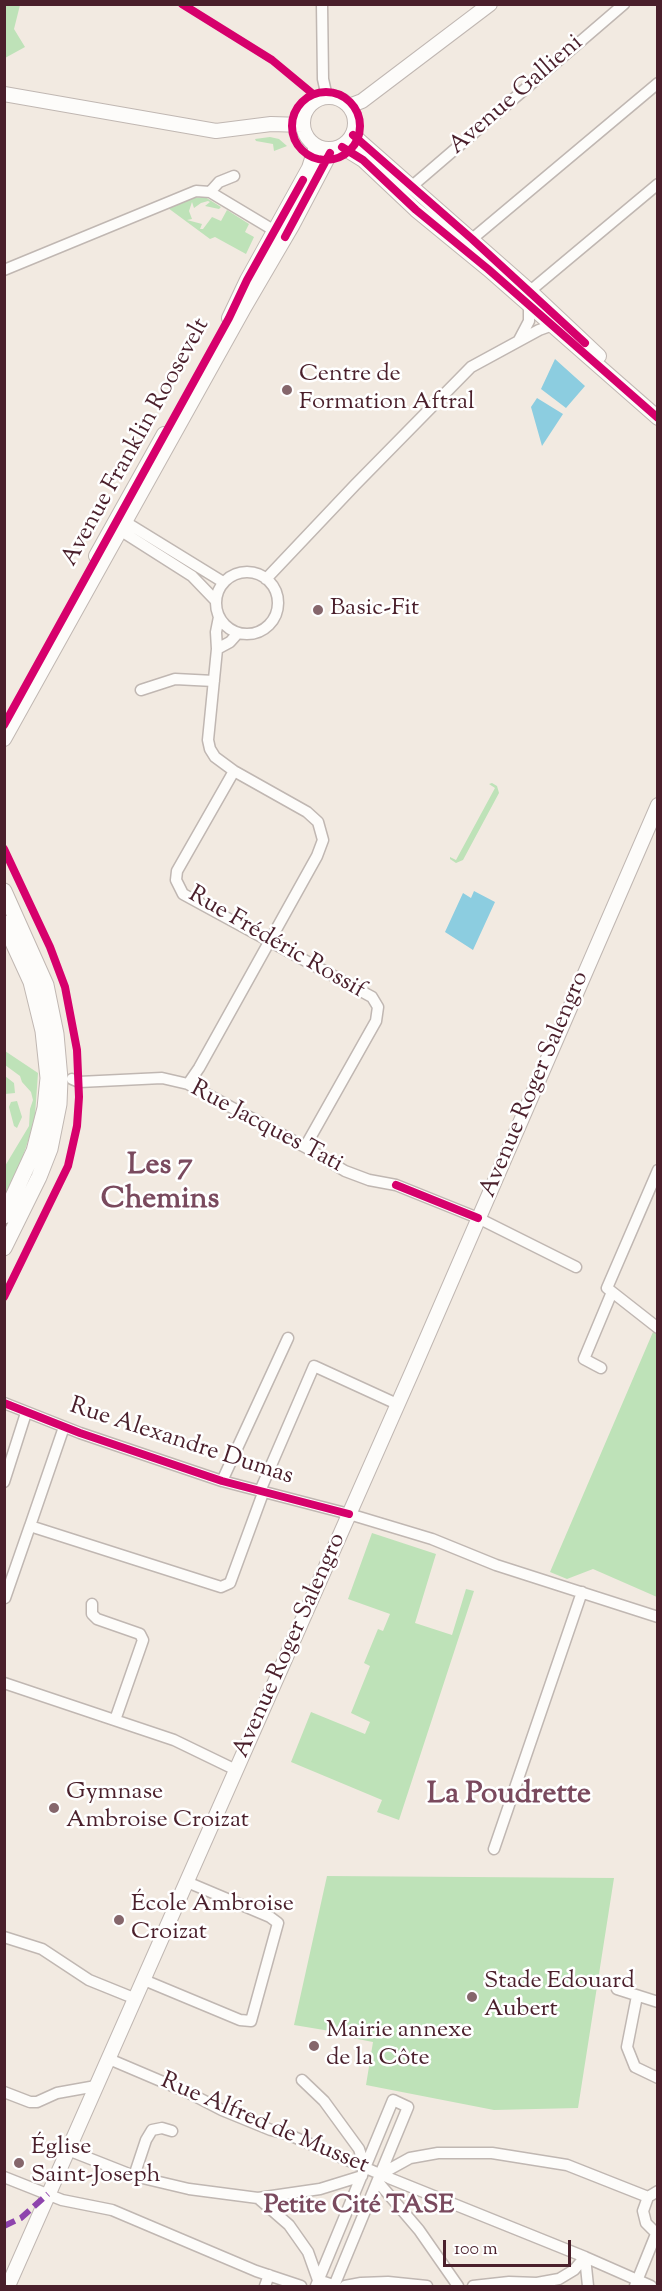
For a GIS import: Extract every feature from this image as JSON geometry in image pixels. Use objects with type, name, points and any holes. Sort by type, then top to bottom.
[{"type":"main road","points":[[4,891],[45,986],[56,1034],[60,1078],[59,1104],[48,1156],[4,1248]]},
{"type":"main road","points":[[4,923],[31,982],[43,1030],[60,1078],[45,1108],[34,1151],[4,1216]]},
{"type":"street","points":[[322,4],[323,79],[327,97]]},
{"type":"street","points":[[352,112],[362,101],[490,4]]},
{"type":"street","name":"Avenue Gallieni","points":[[411,187],[624,4]]},
{"type":"street","points":[[530,291],[522,290],[484,266],[472,249],[472,239],[657,83]]},
{"type":"street","points":[[4,94],[208,128],[279,115],[303,120]]},
{"type":"street","points":[[657,411],[530,291],[353,135],[352,112],[338,99],[327,97],[313,102],[303,120],[309,140],[316,146],[337,148],[363,160],[409,204],[484,266],[657,418]]},
{"type":"street","points":[[337,148],[353,135]]},
{"type":"street","name":"Avenue Franklin Roosevelt","points":[[4,724],[211,368],[280,234],[309,168],[316,146]]},
{"type":"street","name":"Avenue Franklin Roosevelt","points":[[4,739],[212,349],[280,234],[337,148]]},
{"type":"street","points":[[210,192],[219,182],[234,176]]},
{"type":"street","points":[[519,340],[529,321],[530,291],[657,184]]},
{"type":"street","points":[[4,270],[196,191],[210,192],[280,234]]},
{"type":"street","points":[[266,579],[471,367],[519,340],[550,326],[560,327],[646,404],[657,411]]},
{"type":"street","points":[[211,368],[215,352],[212,349]]},
{"type":"street","points":[[119,524],[224,582]]},
{"type":"street","points":[[119,524],[192,576],[216,601]]},
{"type":"street","points":[[240,573],[258,574],[266,579],[276,595],[276,613],[272,622],[259,632],[252,634],[238,633],[223,624],[216,601],[218,591],[224,582],[240,573]]},
{"type":"street","points":[[188,1084],[317,856],[323,840],[318,822],[307,812],[234,771],[215,757],[208,740],[218,649],[216,632],[219,616]]},
{"type":"street","points":[[218,649],[230,642],[238,633]]},
{"type":"street","points":[[141,690],[175,679],[214,681]]},
{"type":"street","name":"Rue Frédéric Rossif","points":[[234,771],[177,871],[176,880],[183,894],[372,997],[378,1007],[376,1021],[305,1147]]},
{"type":"street","name":"Avenue Roger Salengro","points":[[8,2286],[349,1514],[657,806]]},
{"type":"street","name":"Rue Jacques Tati","points":[[60,1078],[79,1075],[132,1075],[135,1078],[162,1078],[188,1084],[345,1171],[369,1180],[396,1185],[478,1218],[576,1267]]},
{"type":"street","points":[[601,1368],[584,1359],[657,1170]]},
{"type":"street","points":[[610,1290],[657,1328]]},
{"type":"street","points":[[222,1481],[288,1338]]},
{"type":"street","points":[[30,1526],[221,1587],[230,1582],[262,1492],[314,1366],[397,1404]]},
{"type":"street","name":"Rue Alexandre Dumas","points":[[4,1403],[64,1427],[222,1481],[349,1514],[432,1539],[496,1566],[657,1617]]},
{"type":"street","points":[[4,1482],[26,1413]]},
{"type":"street","points":[[5,1598],[64,1427]]},
{"type":"street","points":[[494,1849],[582,1592]]},
{"type":"street","points":[[92,1604],[92,1614],[97,1619],[140,1634],[143,1640],[115,1720]]},
{"type":"street","points":[[4,1683],[174,1740],[236,1770]]},
{"type":"street","points":[[144,1980],[240,2020],[251,2021],[278,1923],[270,1917],[187,1882]]},
{"type":"street","points":[[4,1937],[42,1949],[89,1980],[136,1999]]},
{"type":"street","points":[[617,1989],[657,2002]]},
{"type":"street","points":[[637,1996],[627,2047],[635,2067],[657,2078]]},
{"type":"street","name":"Rue Alfred de Musset","points":[[109,2059],[189,2093],[222,2110],[287,2134],[363,2172],[585,2257],[637,2283],[651,2286]]},
{"type":"street","points":[[302,2079],[324,2101],[359,2149],[363,2172]]},
{"type":"street","points":[[4,2092],[30,2102],[37,2102],[57,2093],[96,2086]]},
{"type":"street","points":[[393,2100],[408,2107],[335,2286],[317,2283],[363,2172],[393,2100]]},
{"type":"street","points":[[134,2176],[146,2140],[152,2130],[162,2128],[172,2131]]},
{"type":"street","points":[[68,2150],[134,2176],[189,2189],[258,2198],[320,2189],[363,2172]]},
{"type":"street","points":[[379,2178],[410,2158],[438,2153],[492,2153],[567,2165],[653,2194],[644,2204],[644,2220],[657,2235],[637,2283]]},
{"type":"street","points":[[4,2178],[62,2200],[112,2210],[256,2271],[301,2286]]},
{"type":"street","points":[[379,2178],[458,2286]]},
{"type":"street","points":[[258,2198],[289,2225],[308,2252],[317,2283]]},
{"type":"street","points":[[473,2286],[509,2282],[537,2283],[559,2279],[574,2270],[585,2257]]},
{"type":"street","points":[[585,2257],[588,2286]]},
{"type":"street","points":[[265,2286],[269,2275]]},
{"type":"street","points":[[345,2286],[388,2282],[427,2286]]},
{"type":"green space","points":[[5,4],[20,5],[14,29],[25,47],[5,58]]},
{"type":"green space","points":[[270,137],[279,139],[287,146],[274,151],[273,144],[255,139]]},
{"type":"green space","points":[[205,197],[221,207],[219,209],[205,206],[210,202],[208,201],[194,208],[192,202],[189,211],[192,219],[187,220],[202,224],[200,229],[203,229],[212,217],[221,221],[227,210],[249,224],[245,232],[254,237],[246,254],[215,237],[210,239],[168,208],[192,198]]},
{"type":"green space","points":[[489,784],[497,786],[499,793],[463,860],[456,863],[450,857],[456,860],[495,788]]},
{"type":"green space","points":[[5,1051],[38,1073],[35,1115],[29,1138],[5,1198],[5,1166],[29,1126],[33,1100],[31,1092],[20,1076],[5,1065]]},
{"type":"green space","points":[[5,1076],[14,1083],[15,1093],[5,1094]]},
{"type":"green space","points":[[17,1101],[22,1117],[17,1128],[14,1126],[9,1107],[11,1102]]},
{"type":"green space","points":[[653,1332],[658,1335],[657,1597],[593,1569],[567,1579],[550,1572]]},
{"type":"green space","points":[[372,1533],[436,1554],[415,1623],[452,1635],[466,1589],[474,1591],[399,1820],[377,1812],[382,1800],[291,1762],[311,1712],[365,1734],[370,1722],[351,1713],[370,1666],[364,1663],[378,1629],[383,1631],[390,1614],[348,1599]]},
{"type":"green space","name":"Stade Edouard Aubert","points":[[327,1876],[614,1878],[578,2108],[494,2110],[366,2085],[373,2042],[342,2036],[342,2033],[294,2025]]},
{"type":"water","points":[[555,359],[585,386],[566,408],[541,389]]},
{"type":"water","points":[[537,398],[563,414],[542,446],[531,407]]},
{"type":"water","points":[[474,891],[495,902],[473,950],[445,932],[463,893],[471,898]]},
{"type":"marked path","points":[[4,2226],[21,2218],[48,2194]]},
{"type":"cycle path","points":[[182,4],[272,60],[313,94]]},
{"type":"cycle path","points":[[319,92],[333,92],[345,97],[355,107],[360,126],[355,145],[345,155],[333,160],[319,160],[307,155],[297,145],[292,133],[292,119],[297,107],[307,97],[319,92]]},
{"type":"cycle path","points":[[353,135],[472,239],[585,343]]},
{"type":"cycle path","points":[[342,147],[363,160],[416,210],[488,269],[658,418]]},
{"type":"cycle path","points":[[285,237],[330,153]]},
{"type":"cycle path","points":[[4,725],[303,180]]},
{"type":"cycle path","points":[[4,849],[50,947],[65,987],[77,1050],[79,1097],[77,1126],[68,1166],[4,1297]]},
{"type":"cycle path","points":[[396,1185],[478,1218]]},
{"type":"cycle path","points":[[4,1403],[80,1433],[222,1481],[349,1514]]},
{"type":"place","name":"Centre de Formation Aftral","points":[[287,390]]},
{"type":"place","name":"Basic-Fit","points":[[318,610]]},
{"type":"place","name":"Gymnase Ambroise Croizat","points":[[54,1808]]},
{"type":"place","name":"École Ambroise Croizat","points":[[119,1920]]},
{"type":"place","name":"Stade Edouard Aubert","points":[[472,1997]]},
{"type":"place","name":"Mairie annexe de la Côte","points":[[314,2046]]},
{"type":"place","name":"Église Saint-Joseph","points":[[19,2163]]},
{"type":"district","name":"Les 7 Chemins","points":[[160,1185]]},
{"type":"district","name":"La Poudrette","points":[[509,1797]]},
{"type":"district","name":"Petite Cité TASE","points":[[359,2208]]}]
